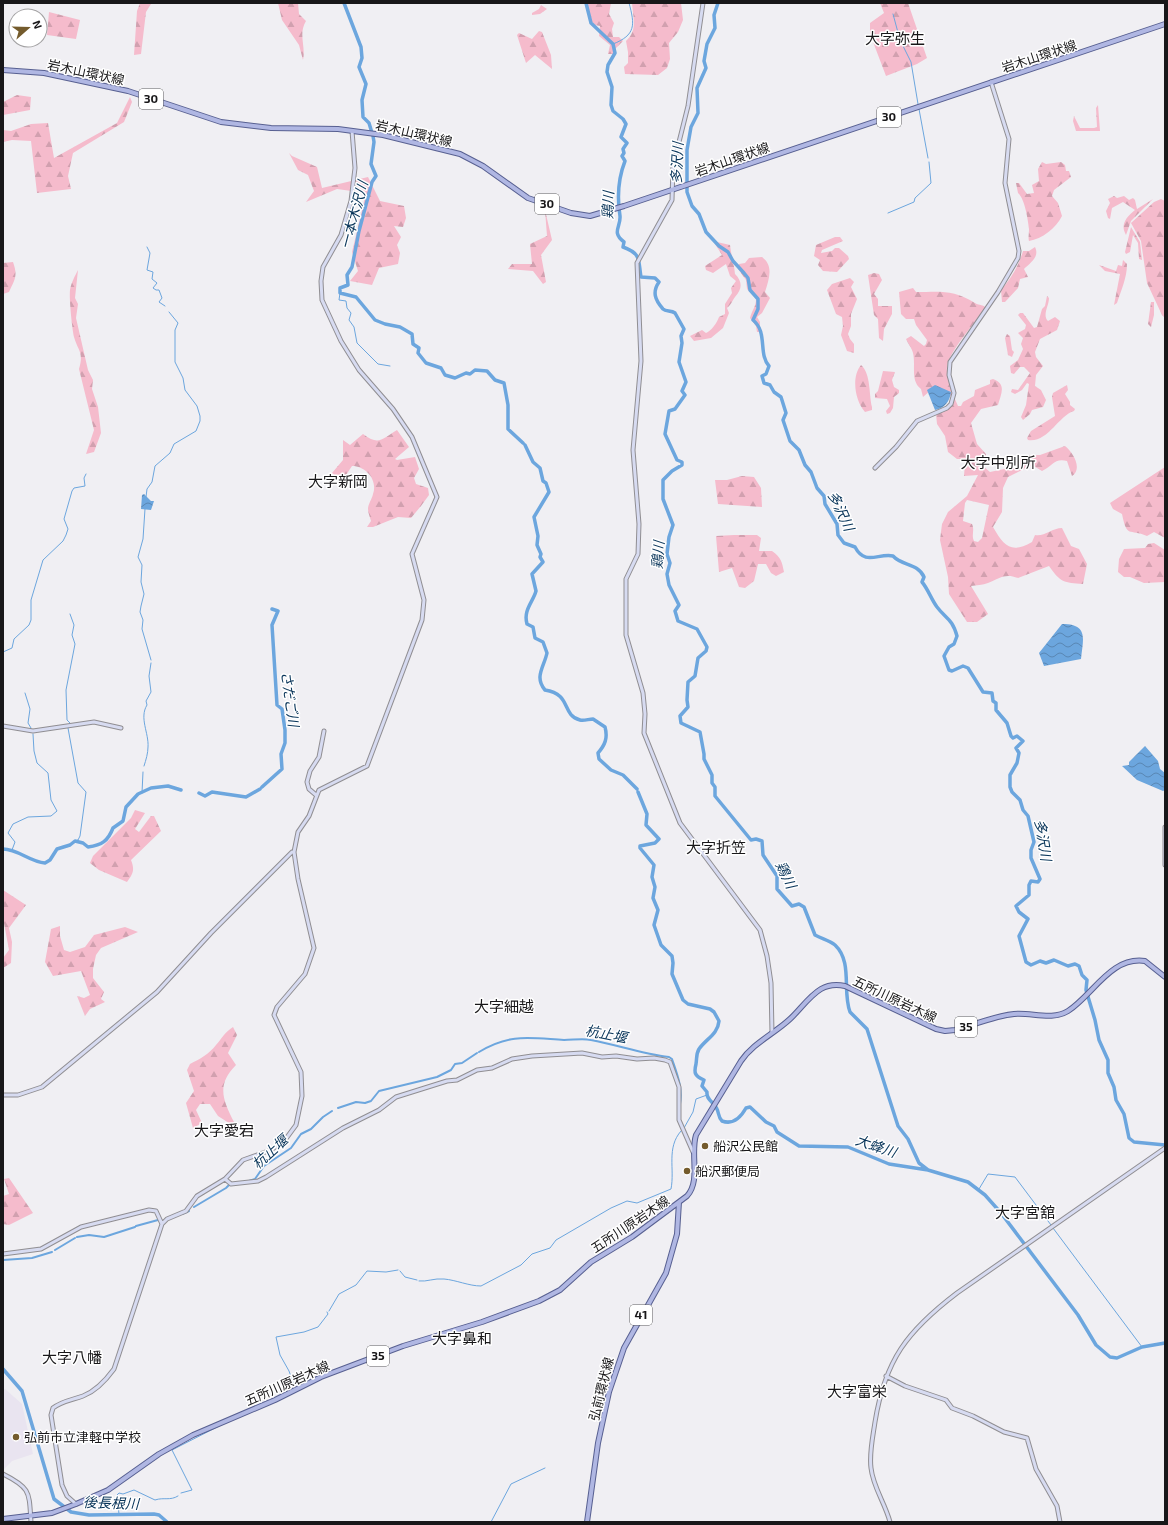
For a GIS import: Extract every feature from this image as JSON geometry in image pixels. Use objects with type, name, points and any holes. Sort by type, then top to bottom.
[{"type":"main road","name":"岩木山環状線","points":[[3,70],[53,75],[128,91],[221,122],[271,128],[352,131],[383,134],[460,154],[483,166],[528,198],[572,213],[590,216],[674,190],[681,186],[688,185],[1165,24]]},
{"type":"main road","name":"五所川原岩木線","points":[[3,1519],[62,1510],[108,1490],[159,1454],[193,1435],[275,1400],[321,1377],[410,1344],[482,1322],[550,1296],[572,1280],[591,1262],[632,1237],[687,1196],[692,1189],[696,1135],[745,1055],[789,1020],[820,990],[833,985],[845,986],[936,1029],[944,1031],[955,1030],[1015,1014],[1058,1015],[1068,1011],[1118,966],[1136,960],[1145,961],[1165,976]]},
{"type":"main road","name":"弘前環状線","points":[[587,1522],[598,1443],[609,1392],[624,1348],[666,1273],[677,1234],[679,1202]]},
{"type":"street","points":[[703,3],[688,106],[673,166],[674,190],[672,200],[637,263],[641,367],[633,450],[639,524],[638,554],[626,579],[626,635],[643,693],[645,714],[644,733],[680,823],[760,930],[771,983],[772,1033]]},
{"type":"street","points":[[875,468],[896,447],[917,421],[947,408],[951,404],[954,392],[948,375],[950,362],[995,298],[1018,258],[1019,251],[1005,183],[1008,139],[991,82]]},
{"type":"street","points":[[162,1224],[186,1211],[197,1196],[225,1179],[243,1160],[270,1150],[285,1140],[296,1125],[302,1096],[301,1072],[274,1015],[277,1006],[305,974],[314,948],[298,879],[294,852],[298,832],[309,816],[319,790],[356,773],[367,766],[422,620],[424,600],[412,554],[437,497],[412,437],[393,409],[359,370],[341,341],[322,300],[321,281],[323,267],[341,235],[351,201],[355,168],[352,131]]},
{"type":"street","points":[[3,726],[33,731],[88,722],[121,728]]},
{"type":"street","points":[[316,795],[309,789],[307,782],[310,771],[319,757],[324,731]]},
{"type":"street","points":[[1165,827],[1165,865]]},
{"type":"street","points":[[3,1095],[18,1095],[42,1087],[157,992],[211,933],[292,852]]},
{"type":"street","points":[[225,1179],[230,1184],[258,1181],[330,1136],[379,1110],[396,1097],[446,1081],[457,1080],[477,1070],[492,1068],[512,1059],[574,1053],[636,1059],[654,1058],[670,1062],[679,1087],[679,1120],[694,1153]]},
{"type":"street","points":[[890,1522],[873,1478],[871,1466],[878,1402],[886,1376],[904,1343],[929,1315],[1165,1148]]},
{"type":"street","points":[[3,1254],[41,1249],[81,1227],[149,1210],[156,1211],[162,1224],[114,1369],[98,1387],[84,1396],[58,1404],[52,1411],[62,1485],[67,1496],[74,1505]]},
{"type":"street","points":[[886,1376],[905,1386],[946,1400],[952,1408],[1004,1432],[1027,1438],[1036,1469],[1057,1506],[1060,1522]]},
{"type":"street","points":[[3,1474],[25,1488],[29,1498],[31,1522]]},
{"type":"shaded area","name":"弘前市立津軽中学校","points":[[5,1389],[22,1404],[33,1454],[12,1461],[3,1470],[3,1390]]},
{"type":"green space","points":[[140,3],[151,4],[146,12],[141,54],[134,55],[137,11]]},
{"type":"green space","points":[[278,3],[298,3],[299,14],[306,21],[302,35],[304,50],[303,60],[299,45],[282,20]]},
{"type":"green space","points":[[587,3],[611,3],[609,14],[614,23],[612,29],[613,37],[619,37],[623,41],[614,50],[613,54],[608,54],[610,45],[599,36],[600,26],[595,25],[592,22]]},
{"type":"green space","points":[[632,3],[681,3],[683,20],[678,32],[669,43],[670,59],[667,68],[658,75],[625,74],[624,67],[628,63],[626,41],[632,33],[634,24]]},
{"type":"green space","points":[[880,3],[908,3],[927,58],[917,64],[886,76],[870,34],[870,23],[884,13]]},
{"type":"green space","points":[[541,5],[547,9],[540,14],[532,15],[532,13],[539,9]]},
{"type":"green space","points":[[49,12],[80,20],[76,39],[48,35]]},
{"type":"green space","points":[[539,31],[542,32],[551,55],[552,69],[535,55],[526,63],[517,35],[519,33],[532,39]]},
{"type":"green space","points":[[17,95],[31,97],[30,110],[3,115],[3,102]]},
{"type":"green space","points":[[130,97],[132,102],[124,122],[73,153],[68,176],[71,189],[37,193],[31,141],[12,140],[3,142],[3,130],[11,131],[31,124],[48,123],[54,158],[117,123]]},
{"type":"green space","points":[[1098,105],[1100,131],[1076,131],[1073,121],[1074,116],[1080,128],[1097,127],[1096,108]]},
{"type":"green space","points":[[289,153],[292,156],[317,167],[322,188],[368,177],[380,201],[404,206],[406,218],[403,227],[394,226],[401,237],[397,245],[400,253],[398,264],[379,268],[372,285],[350,281],[358,271],[352,252],[366,193],[337,189],[306,202],[314,191],[308,175],[298,170]]},
{"type":"green space","points":[[1042,162],[1046,164],[1061,162],[1065,165],[1066,171],[1069,171],[1071,177],[1054,190],[1052,196],[1058,203],[1062,216],[1052,229],[1039,238],[1029,241],[1026,210],[1023,200],[1018,193],[1016,183],[1019,183],[1027,194],[1034,193],[1032,185],[1039,181],[1038,169]]},
{"type":"green space","points":[[1114,196],[1117,198],[1124,196],[1129,200],[1133,198],[1137,209],[1153,199],[1131,221],[1126,235],[1124,231],[1125,221],[1135,210],[1123,202],[1112,208],[1110,219],[1108,218],[1106,211],[1110,203],[1108,199]]},
{"type":"green space","points":[[1161,199],[1165,201],[1165,318],[1162,315],[1147,283],[1141,241],[1131,223],[1154,202]]},
{"type":"green space","points":[[545,210],[552,240],[541,255],[546,282],[543,284],[533,271],[508,269],[512,264],[532,264],[530,244],[547,236]]},
{"type":"green space","points":[[1131,227],[1140,242],[1142,260],[1139,259],[1138,243],[1133,235],[1130,252],[1126,254],[1125,252]]},
{"type":"green space","points":[[835,237],[840,237],[843,241],[822,250],[821,253],[839,248],[848,256],[849,259],[837,272],[823,271],[818,265],[820,260],[814,256],[816,245]]},
{"type":"green space","points":[[717,242],[730,245],[735,274],[738,277],[741,286],[727,308],[729,313],[723,328],[711,338],[694,341],[690,336],[702,330],[706,333],[708,332],[717,322],[719,317],[725,314],[725,304],[732,293],[731,288],[736,281],[730,276],[726,264],[713,273],[706,270],[705,266],[722,255],[715,244]]},
{"type":"green space","points":[[1035,247],[1035,257],[1024,269],[1028,277],[1020,279],[1018,288],[1005,302],[1002,302],[1001,290],[1014,272],[1023,251],[1029,251]]},
{"type":"green space","points":[[762,257],[768,264],[770,273],[765,292],[770,298],[762,313],[757,317],[760,322],[760,332],[757,332],[756,326],[750,318],[756,299],[747,289],[746,280],[738,269],[739,264],[745,263],[749,258]]},
{"type":"green space","points":[[1123,260],[1127,264],[1124,284],[1117,303],[1114,305],[1120,274],[1105,271],[1099,265],[1116,271],[1118,265],[1122,266]]},
{"type":"green space","points":[[13,262],[16,274],[9,292],[3,294],[3,263]]},
{"type":"green space","points":[[78,270],[75,298],[78,304],[76,318],[88,370],[93,380],[92,389],[98,407],[101,433],[94,452],[86,454],[94,430],[79,369],[81,355],[74,337],[70,300],[70,290]]},
{"type":"green space","points":[[874,273],[879,274],[882,280],[874,294],[878,299],[878,306],[892,306],[892,314],[884,329],[883,341],[879,338],[878,319],[874,315],[868,275]]},
{"type":"green space","points":[[850,278],[854,282],[851,287],[857,299],[851,314],[851,326],[848,334],[854,344],[854,353],[847,351],[841,335],[843,326],[842,317],[836,314],[827,290],[832,284]]},
{"type":"green space","points":[[913,288],[916,292],[953,293],[986,308],[957,345],[949,361],[947,370],[953,394],[951,396],[931,390],[923,397],[921,389],[914,377],[913,353],[906,339],[911,336],[924,346],[927,340],[916,325],[914,319],[906,319],[901,314],[899,292]]},
{"type":"green space","points":[[1047,296],[1049,301],[1046,319],[1048,321],[1055,317],[1060,321],[1057,330],[1040,339],[1035,352],[1036,357],[1043,366],[1036,375],[1035,386],[1041,390],[1046,400],[1043,407],[1032,410],[1023,420],[1021,417],[1026,405],[1029,384],[1027,383],[1022,390],[1015,394],[1011,392],[1012,389],[1018,390],[1030,373],[1024,367],[1020,367],[1014,374],[1011,373],[1010,366],[1018,360],[1023,349],[1021,344],[1023,338],[1018,333],[1025,329],[1026,325],[1018,315],[1023,313],[1034,328],[1037,327]]},
{"type":"green space","points":[[1151,302],[1154,302],[1154,315],[1151,327],[1148,324]]},
{"type":"green space","points":[[1007,334],[1010,336],[1012,350],[1014,352],[1012,357],[1008,355],[1005,338]]},
{"type":"green space","points":[[861,365],[867,373],[872,407],[872,410],[865,412],[859,402],[855,382]]},
{"type":"green space","points":[[883,371],[895,372],[892,380],[894,387],[899,390],[899,393],[894,397],[893,408],[890,413],[887,414],[886,411],[890,406],[887,399],[875,398]]},
{"type":"green space","points":[[993,379],[997,381],[1002,387],[998,405],[981,409],[971,423],[977,444],[986,454],[983,466],[990,472],[1004,469],[1012,460],[1022,455],[1040,455],[1065,446],[1074,456],[1077,465],[1077,469],[1072,476],[1067,461],[1063,460],[1056,462],[1042,471],[1032,465],[1008,477],[1003,488],[1002,512],[993,527],[1001,539],[1013,548],[1025,546],[1032,542],[1035,535],[1042,535],[1055,529],[1062,528],[1071,546],[1079,549],[1087,564],[1083,584],[1063,581],[1049,566],[1018,578],[1006,576],[986,584],[971,586],[988,614],[977,622],[967,622],[949,594],[948,577],[940,540],[942,524],[948,512],[967,496],[978,475],[964,476],[965,463],[962,459],[957,459],[948,452],[945,436],[937,424],[936,414],[949,408],[954,397],[958,406],[961,406],[963,402],[974,396],[975,390],[990,384],[990,380]],"holes":[[[967,500],[989,505],[982,538],[978,542],[974,541],[972,524],[963,521],[965,503]]]},
{"type":"green space","points":[[1067,385],[1068,390],[1065,394],[1070,402],[1070,405],[1075,409],[1074,411],[1068,414],[1041,437],[1035,440],[1028,440],[1027,438],[1031,431],[1055,416],[1052,397],[1053,393]]},
{"type":"green space","points":[[397,430],[409,447],[395,459],[415,457],[419,469],[414,478],[416,484],[428,488],[429,495],[411,518],[398,517],[373,527],[367,527],[371,521],[368,507],[374,489],[374,484],[370,475],[362,468],[352,466],[342,481],[332,473],[343,460],[343,440],[350,445],[363,434],[373,440],[380,440]]},
{"type":"green space","points":[[1165,467],[1165,538],[1154,532],[1147,536],[1127,530],[1122,514],[1113,509],[1110,503]]},
{"type":"green space","points":[[742,476],[754,477],[761,488],[762,507],[718,504],[715,480],[727,480]]},
{"type":"green space","points":[[757,535],[761,538],[759,551],[772,551],[775,553],[781,560],[784,572],[776,576],[771,573],[766,564],[758,564],[754,581],[745,588],[739,587],[732,568],[719,572],[716,536]]},
{"type":"green space","points":[[1154,543],[1165,550],[1165,582],[1144,583],[1130,577],[1124,577],[1118,572],[1119,559],[1124,549],[1145,548],[1148,544]]},
{"type":"green space","points":[[135,810],[145,813],[135,829],[139,832],[151,816],[154,816],[161,831],[131,860],[133,872],[127,882],[99,870],[90,863],[93,856],[131,818]]},
{"type":"green space","points":[[3,890],[26,905],[9,928],[12,942],[11,963],[3,968],[3,958],[9,950],[3,918]]},
{"type":"green space","points":[[60,926],[60,936],[64,950],[70,952],[85,947],[94,935],[125,927],[138,932],[101,948],[96,955],[93,978],[104,992],[101,999],[105,1002],[90,1009],[85,1016],[77,996],[84,998],[90,995],[81,971],[53,976],[45,962],[51,929]]},
{"type":"green space","points":[[233,1027],[237,1035],[228,1053],[236,1065],[226,1079],[223,1093],[227,1107],[234,1122],[232,1125],[218,1116],[210,1104],[200,1104],[196,1110],[202,1123],[193,1128],[186,1103],[194,1091],[187,1070],[190,1064],[210,1051]]},
{"type":"green space","points":[[9,1178],[33,1213],[9,1225],[3,1224],[3,1196],[9,1194],[4,1179]]},
{"type":"water","points":[[935,385],[951,392],[946,404],[935,410],[927,390]]},
{"type":"water","points":[[144,494],[151,501],[154,501],[151,510],[141,509],[142,495]]},
{"type":"water","points":[[1062,624],[1077,627],[1080,630],[1083,639],[1081,659],[1044,666],[1039,653]]},
{"type":"water","points":[[1145,746],[1158,761],[1160,769],[1165,773],[1165,790],[1163,791],[1137,780],[1122,766],[1129,765],[1129,762]]},
{"type":"waterway","name":"一本木沢川","points":[[344,3],[361,47],[362,58],[359,67],[366,84],[362,100],[363,117],[369,123],[372,133]]},
{"type":"waterway","name":"鶏川","points":[[586,3],[591,23],[613,44],[615,53],[608,65],[607,72],[612,87],[611,105],[613,111],[623,119],[626,124],[621,137],[627,143],[623,149],[624,153],[622,156],[625,161],[619,188],[620,220],[617,232],[624,242],[623,247],[633,252],[638,258],[641,277],[655,278],[659,282],[655,296],[660,306],[664,310],[675,313],[684,329],[681,336],[682,343],[679,362],[686,382],[682,391],[685,395],[675,409],[669,411],[665,434],[677,460],[682,462],[682,465],[672,471],[663,480],[663,499],[673,525],[669,537],[667,554],[670,563],[667,574],[669,585],[679,605],[675,611],[678,621],[697,629],[707,647],[706,651],[698,658],[695,676],[688,682],[688,707],[680,716],[681,723],[700,732],[704,759],[712,775],[712,783],[715,787],[715,796],[751,840],[756,839],[762,841],[763,855],[777,876],[777,889],[792,906],[799,904],[804,907],[815,935],[833,943],[840,952],[846,968],[847,995],[850,1012],[867,1029],[898,1126],[908,1139],[919,1163],[928,1170]]},
{"type":"waterway","points":[[613,44],[626,37],[632,28],[633,23],[629,3]]},
{"type":"waterway","name":"多沢川","points":[[718,3],[714,15],[715,28],[707,44],[704,61],[706,68],[697,88],[698,113],[691,127],[687,150],[687,192],[692,206],[699,214],[706,232],[719,246],[728,252],[733,261],[748,278],[750,290],[758,299],[758,309],[753,320],[758,325],[762,337],[764,355],[769,366],[766,374],[762,376],[764,383],[770,385],[774,392],[781,397],[786,413],[783,420],[790,441],[799,450],[805,465],[811,472],[817,488],[824,496],[825,504],[837,524],[838,535],[844,543],[855,547],[863,556],[872,558],[893,556],[901,562],[914,567],[921,572],[924,577],[922,582],[937,607],[951,622],[957,636],[954,644],[949,647],[944,656],[949,670],[952,671],[963,666],[968,668],[983,692],[992,693],[993,701],[996,703],[996,710],[1007,723],[1011,736],[1013,738],[1017,736],[1023,741],[1016,748],[1019,753],[1017,763],[1010,775],[1010,787],[1012,792],[1020,800],[1023,810],[1028,816],[1034,842],[1031,850],[1031,858],[1040,879],[1038,882],[1031,881],[1029,885],[1029,895],[1016,906],[1019,912],[1028,919],[1019,936],[1026,962],[1031,965],[1040,961],[1046,963],[1054,960],[1068,966],[1075,964],[1079,966],[1082,975],[1087,980],[1086,990],[1099,1040],[1108,1060],[1108,1073],[1114,1087],[1116,1100],[1124,1114],[1129,1138],[1134,1142],[1165,1145]]},
{"type":"waterway","points":[[893,14],[900,40],[911,62],[918,104]]},
{"type":"waterway","points":[[919,109],[928,158]]},
{"type":"waterway","points":[[373,136],[374,142],[371,164],[376,176],[372,182],[359,231],[352,267],[347,275],[348,285],[340,288],[340,293],[356,297],[375,320],[400,327],[412,334],[413,344],[419,348],[418,353],[426,363],[441,368],[445,375],[455,378],[466,373],[470,374],[475,370],[487,371],[495,380],[504,383],[508,405],[508,429],[523,443]]},
{"type":"waterway","points":[[888,213],[914,202],[915,198],[931,183],[929,162]]},
{"type":"waterway","points":[[147,247],[150,253],[147,270],[153,272],[152,279],[157,283],[153,288],[159,290],[162,298],[159,302],[165,306]]},
{"type":"waterway","points":[[340,293],[339,300],[346,301],[347,308],[351,313],[349,320],[354,327],[357,343],[378,364],[390,366]]},
{"type":"waterway","points":[[146,497],[147,489],[152,482],[155,466],[170,453],[174,444],[196,431],[200,421],[197,406],[185,390],[183,378],[175,362],[175,330],[178,323],[169,312]]},
{"type":"waterway","points":[[525,445],[533,462],[540,468],[543,481],[546,483],[549,492],[534,517],[538,536],[537,545],[543,562],[532,574],[536,591],[526,614],[527,624],[533,627],[535,638],[543,642],[547,653],[541,672],[540,681],[545,690],[553,692],[563,700],[570,714],[574,717],[580,720],[593,719],[605,727],[606,738],[598,753],[599,759],[611,770],[623,775],[637,789]]},
{"type":"waterway","points":[[3,652],[12,648],[14,639],[29,625],[31,620],[31,600],[43,560],[63,541],[68,529],[64,519],[72,491],[74,488],[85,486],[84,478],[86,474]]},
{"type":"waterway","points":[[145,509],[143,539],[138,557],[142,565],[141,582],[144,594],[140,612],[143,620],[142,629],[151,660]]},
{"type":"waterway","name":"さだご川","points":[[262,787],[282,769],[281,754],[285,743],[282,709],[277,705],[272,625],[278,611],[272,609]]},
{"type":"waterway","points":[[70,614],[74,625],[72,635],[75,644],[66,690],[67,720],[70,723]]},
{"type":"waterway","points":[[144,766],[148,747],[144,715],[147,705],[146,701],[151,692],[149,676],[151,663]]},
{"type":"waterway","points":[[25,693],[30,709],[28,723],[31,728]]},
{"type":"waterway","points":[[68,728],[78,783],[86,792],[80,836],[78,840],[75,841]]},
{"type":"waterway","points":[[12,850],[15,842],[8,833],[13,824],[28,817],[51,816],[57,811],[51,800],[48,773],[37,763],[34,751],[33,734]]},
{"type":"waterway","points":[[142,793],[143,772]]},
{"type":"waterway","name":"さだご川","points":[[3,849],[14,851],[45,863],[50,860],[57,849],[70,845],[75,841],[83,843],[88,847],[104,842],[113,828],[123,821],[126,807],[138,794],[151,788],[168,786],[181,790]]},
{"type":"waterway","name":"さだご川","points":[[199,793],[205,796],[212,792],[246,797],[260,789]]},
{"type":"waterway","name":"大蜂川","points":[[638,792],[647,814],[646,825],[659,839],[655,843],[640,846],[640,848],[654,865],[652,877],[655,887],[653,898],[658,910],[654,925],[661,945],[672,956],[672,974],[683,1000],[688,1004],[710,1009],[714,1012],[719,1021],[714,1033],[698,1051],[695,1072],[698,1077],[704,1080],[702,1086],[707,1092],[709,1099],[718,1110],[722,1121],[733,1121],[739,1117],[746,1108],[750,1107],[766,1122],[774,1126],[777,1132],[799,1146],[848,1147],[889,1164],[928,1170],[968,1182],[985,1195],[1001,1213],[1078,1315],[1096,1345],[1110,1357],[1117,1358],[1142,1347],[1165,1343]]},
{"type":"waterway","name":"杭止堰","points":[[479,1052],[490,1046],[511,1039],[585,1039],[649,1054],[669,1057],[672,1059],[679,1081],[681,1092],[680,1104]]},
{"type":"waterway","name":"杭止堰","points":[[338,1108],[356,1102],[365,1103],[371,1101],[379,1091],[437,1077],[451,1070],[455,1064],[462,1063],[477,1053]]},
{"type":"waterway","points":[[684,1128],[693,1112],[696,1099],[707,1095]]},
{"type":"waterway","name":"杭止堰","points":[[249,1181],[255,1179],[264,1166],[291,1148],[301,1134],[311,1129],[323,1117],[332,1111]]},
{"type":"waterway","points":[[419,1281],[444,1279],[481,1286],[521,1265],[532,1254],[550,1248],[556,1240],[611,1208],[627,1201],[637,1203],[671,1189],[672,1152],[676,1138],[681,1131]]},
{"type":"waterway","points":[[973,1185],[979,1189],[988,1174],[1015,1177],[1051,1225]]},
{"type":"waterway","name":"杭止堰","points":[[194,1207],[226,1188],[231,1183]]},
{"type":"waterway","name":"杭止堰","points":[[182,1214],[189,1211]]},
{"type":"waterway","name":"杭止堰","points":[[136,1226],[158,1220]]},
{"type":"waterway","name":"杭止堰","points":[[77,1237],[89,1235],[104,1237],[135,1227]]},
{"type":"waterway","points":[[1053,1228],[1142,1347]]},
{"type":"waterway","name":"杭止堰","points":[[55,1250],[75,1238]]},
{"type":"waterway","name":"杭止堰","points":[[3,1260],[32,1258],[52,1252]]},
{"type":"waterway","points":[[329,1311],[339,1294],[356,1285],[367,1271],[386,1272],[398,1270]]},
{"type":"waterway","points":[[400,1271],[405,1277],[417,1280]]},
{"type":"waterway","points":[[295,1388],[289,1371],[280,1355],[276,1337],[304,1332],[318,1327],[328,1314],[327,1312]]},
{"type":"waterway","name":"後長根川","points":[[3,1369],[22,1391],[54,1499],[71,1512],[89,1515],[154,1514],[159,1515],[167,1522]]},
{"type":"waterway","points":[[181,1493],[192,1490],[172,1450],[219,1426]]},
{"type":"waterway","points":[[491,1522],[511,1484],[545,1468]]},
{"type":"waterway","points":[[119,1514],[117,1495],[119,1493],[123,1494],[134,1490],[155,1500],[178,1496]]},
{"type":"place","name":"船沢公民館","points":[[705,1146]]},
{"type":"place","name":"船沢郵便局","points":[[687,1171]]},
{"type":"place","name":"弘前市立津軽中学校","points":[[16,1437]]},
{"type":"district","name":"大字弥生","points":[[895,39]]},
{"type":"district","name":"大字中別所","points":[[998,463]]},
{"type":"district","name":"大字新岡","points":[[338,482]]},
{"type":"district","name":"大字折笠","points":[[716,848]]},
{"type":"district","name":"大字細越","points":[[504,1007]]},
{"type":"district","name":"大字愛宕","points":[[224,1131]]},
{"type":"district","name":"大字宮舘","points":[[1025,1213]]},
{"type":"district","name":"大字鼻和","points":[[462,1339]]},
{"type":"district","name":"大字八幡","points":[[72,1358]]},
{"type":"district","name":"大字富栄","points":[[857,1392]]}]
